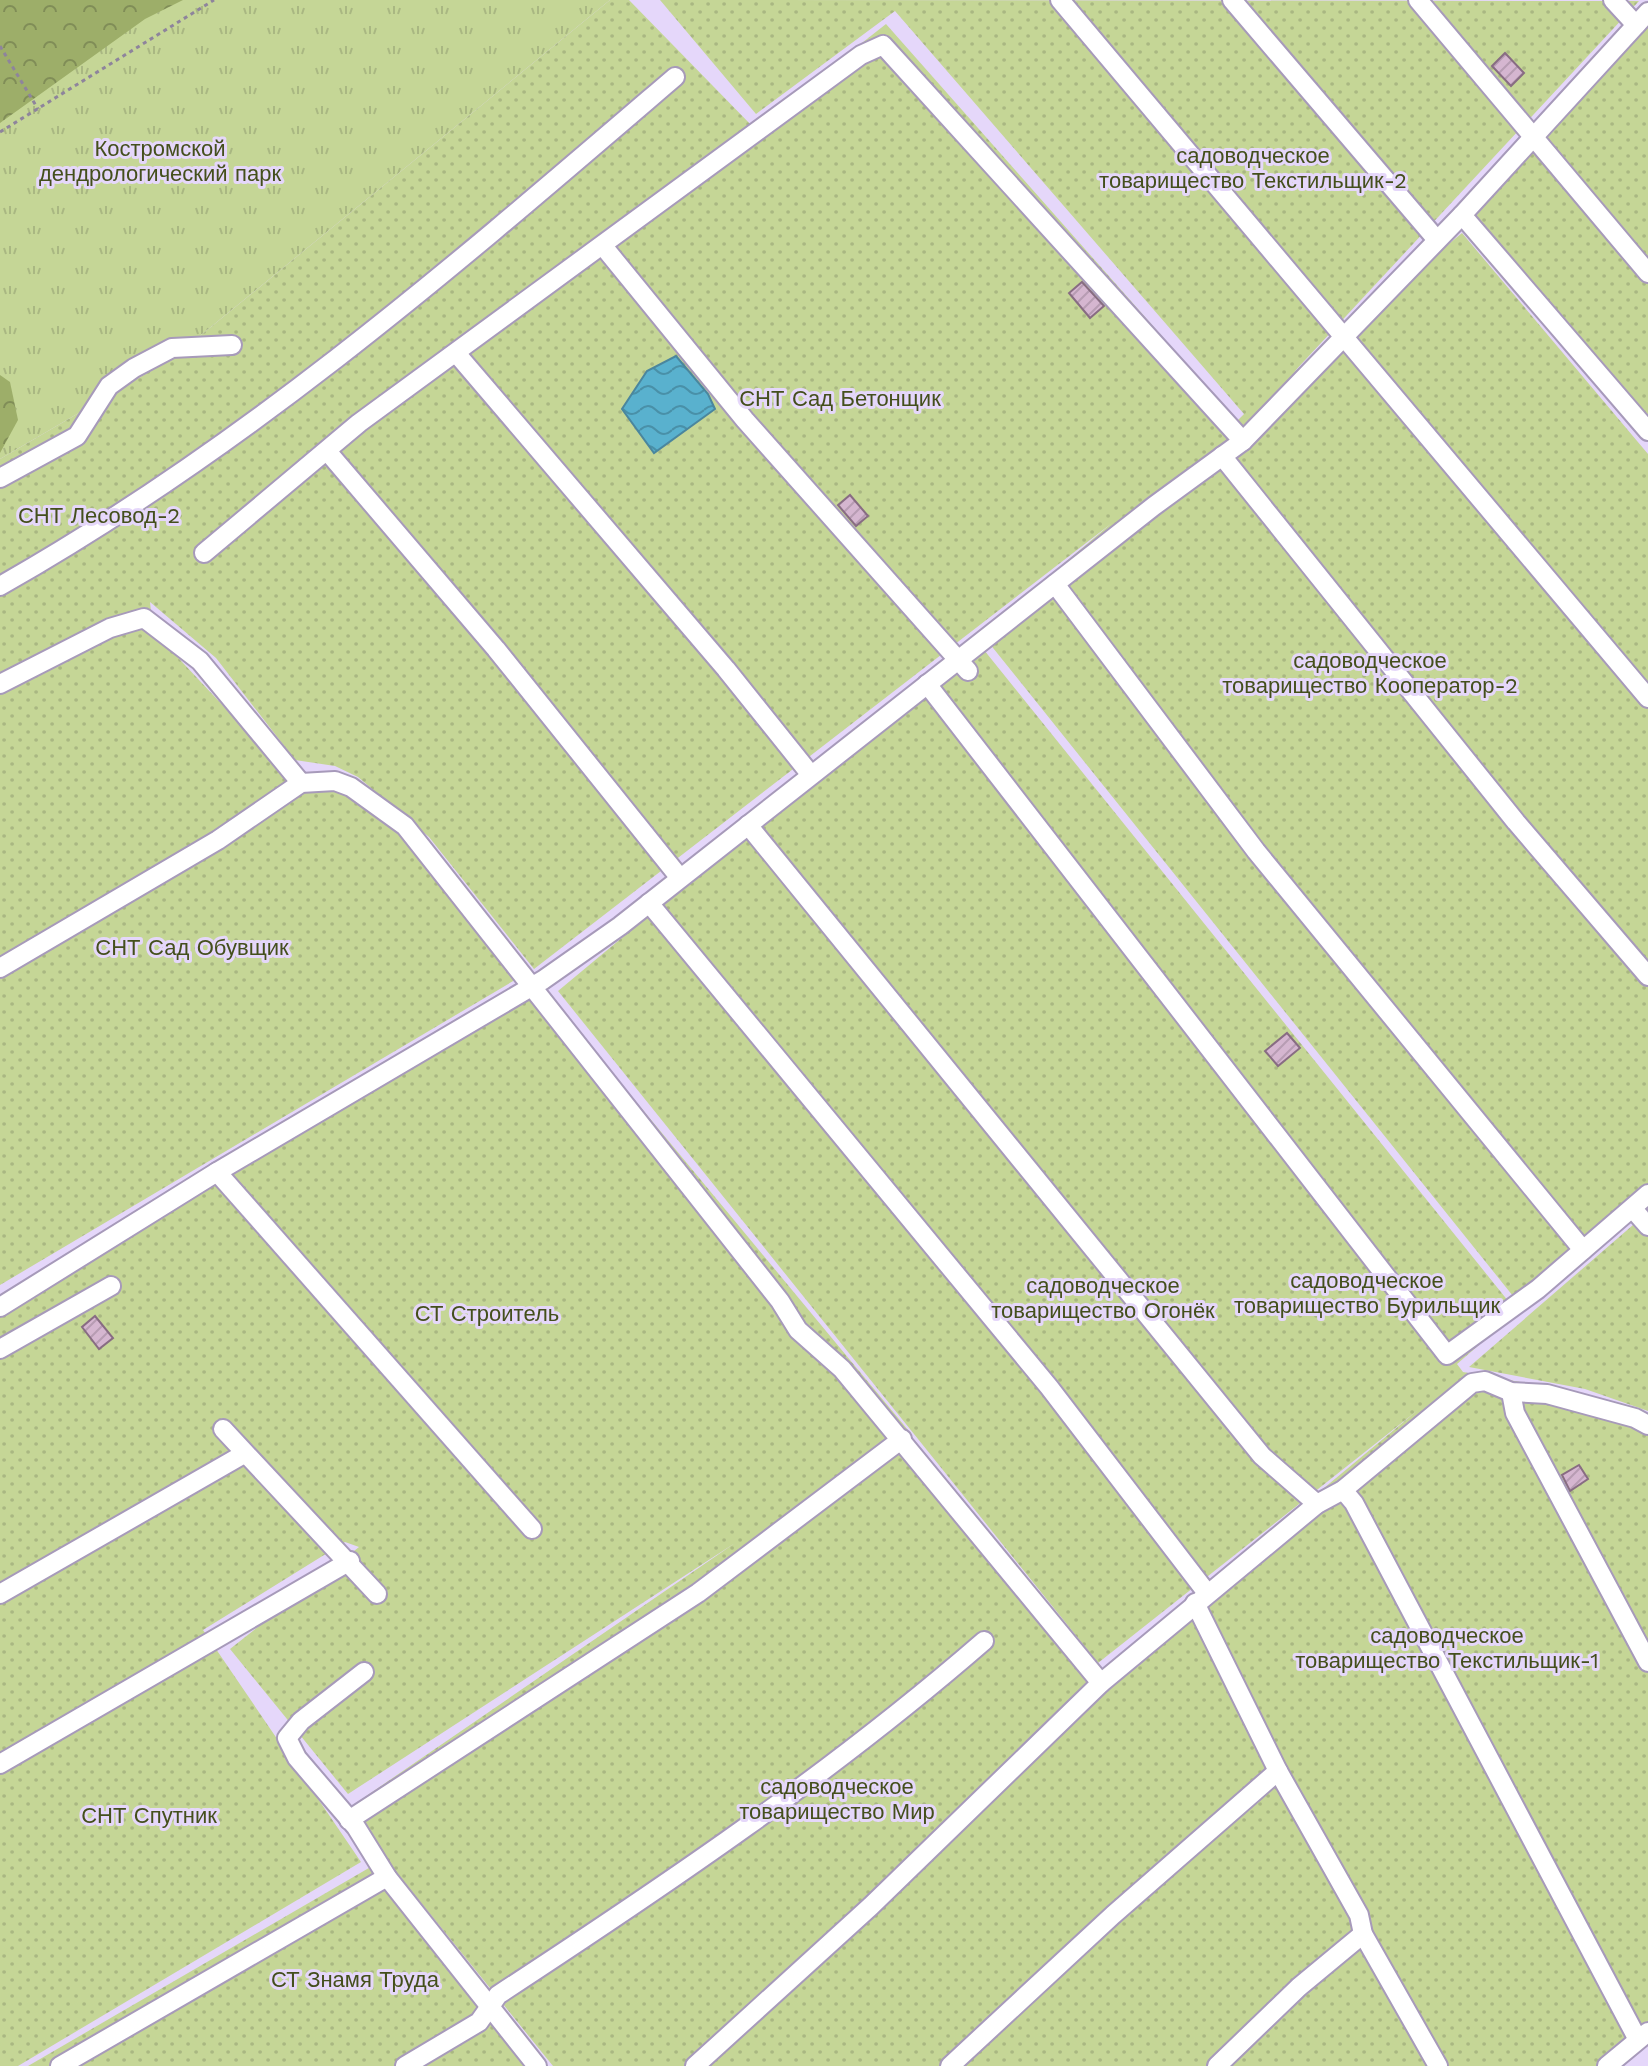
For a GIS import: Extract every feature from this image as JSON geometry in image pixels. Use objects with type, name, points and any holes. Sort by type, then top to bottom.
[{"type":"street","points":[[1060,0],[1648,698]]},
{"type":"street","points":[[1232,0],[1437,240]]},
{"type":"street","points":[[1418,0],[1648,273]]},
{"type":"street","points":[[0,1307],[217,1172],[533,986],[649,903],[927,684],[963,666],[1055,584],[1243,441],[1462,215],[1642,18],[1613,0]]},
{"type":"street","points":[[204,553],[359,423],[861,55],[883,45],[1243,441]]},
{"type":"street","points":[[0,586],[145,500],[252,425],[437,281],[675,77]]},
{"type":"street","points":[[1462,215],[1648,431]]},
{"type":"street","points":[[603,246],[745,420],[963,666]]},
{"type":"street","points":[[0,475],[77,436],[109,386],[134,368],[172,348],[232,345]]},
{"type":"street","points":[[456,353],[726,669],[811,775]]},
{"type":"street","points":[[327,451],[496,649],[680,878]]},
{"type":"street","points":[[0,475],[32,453]]},
{"type":"street","points":[[1222,456],[1516,822],[1648,976]]},
{"type":"street","points":[[1055,584],[1256,851],[1583,1250]]},
{"type":"street","points":[[0,684],[110,628],[144,618],[200,661],[301,783]]},
{"type":"street","points":[[927,684],[1447,1355],[1538,1289],[1648,1194]]},
{"type":"street","points":[[0,968],[218,840],[301,783],[335,781],[351,787],[405,826],[780,1301],[798,1330],[842,1369],[1101,1683]]},
{"type":"street","points":[[748,825],[1262,1456],[1317,1504]]},
{"type":"street","points":[[649,903],[1049,1387],[1201,1598],[1278,1771],[1359,1915],[1363,1934],[1438,2066]]},
{"type":"street","points":[[217,1172],[532,1529]]},
{"type":"street","points":[[1633,1209],[1648,1226]]},
{"type":"street","points":[[0,1349],[111,1286]]},
{"type":"street","points":[[695,2066],[871,1906],[1101,1683],[1317,1504],[1343,1490],[1472,1383],[1485,1381],[1511,1392],[1547,1394],[1635,1418],[1648,1425]]},
{"type":"street","points":[[1511,1392],[1515,1413],[1648,1662]]},
{"type":"street","points":[[223,1429],[350,1561],[377,1594]]},
{"type":"street","points":[[349,1820],[698,1593],[902,1439]]},
{"type":"street","points":[[0,1594],[244,1454]]},
{"type":"street","points":[[1343,1490],[1354,1503],[1642,2035],[1607,2066]]},
{"type":"street","points":[[0,1764],[350,1561]]},
{"type":"street","points":[[405,2066],[479,2022],[498,1995],[694,1867],[912,1703],[984,1641]]},
{"type":"street","points":[[364,1672],[301,1721],[287,1738],[297,1758],[349,1820],[387,1877],[537,2066]]},
{"type":"street","points":[[950,2066],[1113,1915],[1278,1771]]},
{"type":"street","points":[[60,2066],[387,1877]]},
{"type":"street","points":[[1217,2066],[1299,1987],[1363,1934]]},
{"type":"path","points":[[0,132],[214,0]]},
{"type":"path","points":[[0,46],[38,109]]},
{"type":"green space","name":"Костромской дендрологический парк","points":[[0,0],[610,0],[173,358],[0,459]]},
{"type":"green space","points":[[0,0],[183,0],[145,19],[0,123]]},
{"type":"green space","points":[[610,0],[629,0],[754,128],[886,24],[1237,421],[1244,414],[895,11],[756,114],[660,0],[1639,1],[1294,372],[1462,233],[1648,454],[1648,1204],[1525,1311],[981,633],[1112,523],[534,969],[429,837],[358,777],[335,766],[295,760],[216,658],[150,602],[153,631],[304,792],[346,792],[394,822],[520,977],[0,1285],[0,459],[173,358]]},
{"type":"green space","points":[[1648,13],[1648,424],[1475,217]]},
{"type":"green space","points":[[0,375],[10,382],[18,420],[0,453]]},
{"type":"green space","points":[[984,650],[1517,1312],[1457,1364],[1463,1372],[1572,1391],[1648,1430],[1648,2030],[1607,2066],[553,2066],[346,1810],[735,1543],[348,1794],[230,1649],[359,1547],[345,1542],[203,1630],[361,1862],[18,2066],[0,2066],[0,1318],[102,1249],[541,987],[908,1430],[895,1439],[1087,1681],[1200,1606],[1195,1595],[1418,1410],[1098,1663],[558,991],[916,693]]},
{"type":"green space","points":[[1648,1212],[1648,1411],[1585,1389],[1469,1367]]},
{"type":"green space","name":"СТ Знамя Труда","points":[[374,1865],[546,2066],[28,2066]]},
{"type":"water","points":[[676,356],[708,394],[715,409],[654,453],[622,409],[647,371]]},
{"type":"building","points":[[1505,53],[1524,73],[1511,86],[1492,66]]},
{"type":"building","points":[[1082,282],[1104,306],[1090,318],[1069,293]]},
{"type":"building","points":[[850,495],[868,516],[856,526],[838,505]]},
{"type":"building","points":[[1287,1033],[1300,1048],[1278,1066],[1265,1051]]},
{"type":"building","points":[[95,1316],[113,1338],[99,1349],[82,1327]]},
{"type":"building","points":[[1579,1465],[1588,1479],[1570,1491],[1562,1475]]},
{"type":"park label","name":"садоводческое товарищество Текстильщик-2","points":[[1253,168]]},
{"type":"park label","name":"СНТ Сад Бетонщик","points":[[840,398]]},
{"type":"park label","name":"СНТ Лесовод-2","points":[[99,515]]},
{"type":"park label","name":"садоводческое товарищество Кооператор-2","points":[[1370,672]]},
{"type":"park label","name":"СНТ Сад Обувщик","points":[[192,947]]},
{"type":"park label","name":"садоводческое товарищество Бурильщик","points":[[1367,1292]]},
{"type":"park label","name":"садоводческое товарищество Огонёк","points":[[1103,1298]]},
{"type":"park label","name":"СТ Строитель","points":[[487,1313]]},
{"type":"park label","name":"садоводческое товарищество Текстильщик-1","points":[[1447,1648]]},
{"type":"park label","name":"садоводческое товарищество Мир","points":[[837,1798]]},
{"type":"park label","name":"СНТ Спутник","points":[[149,1815]]}]
